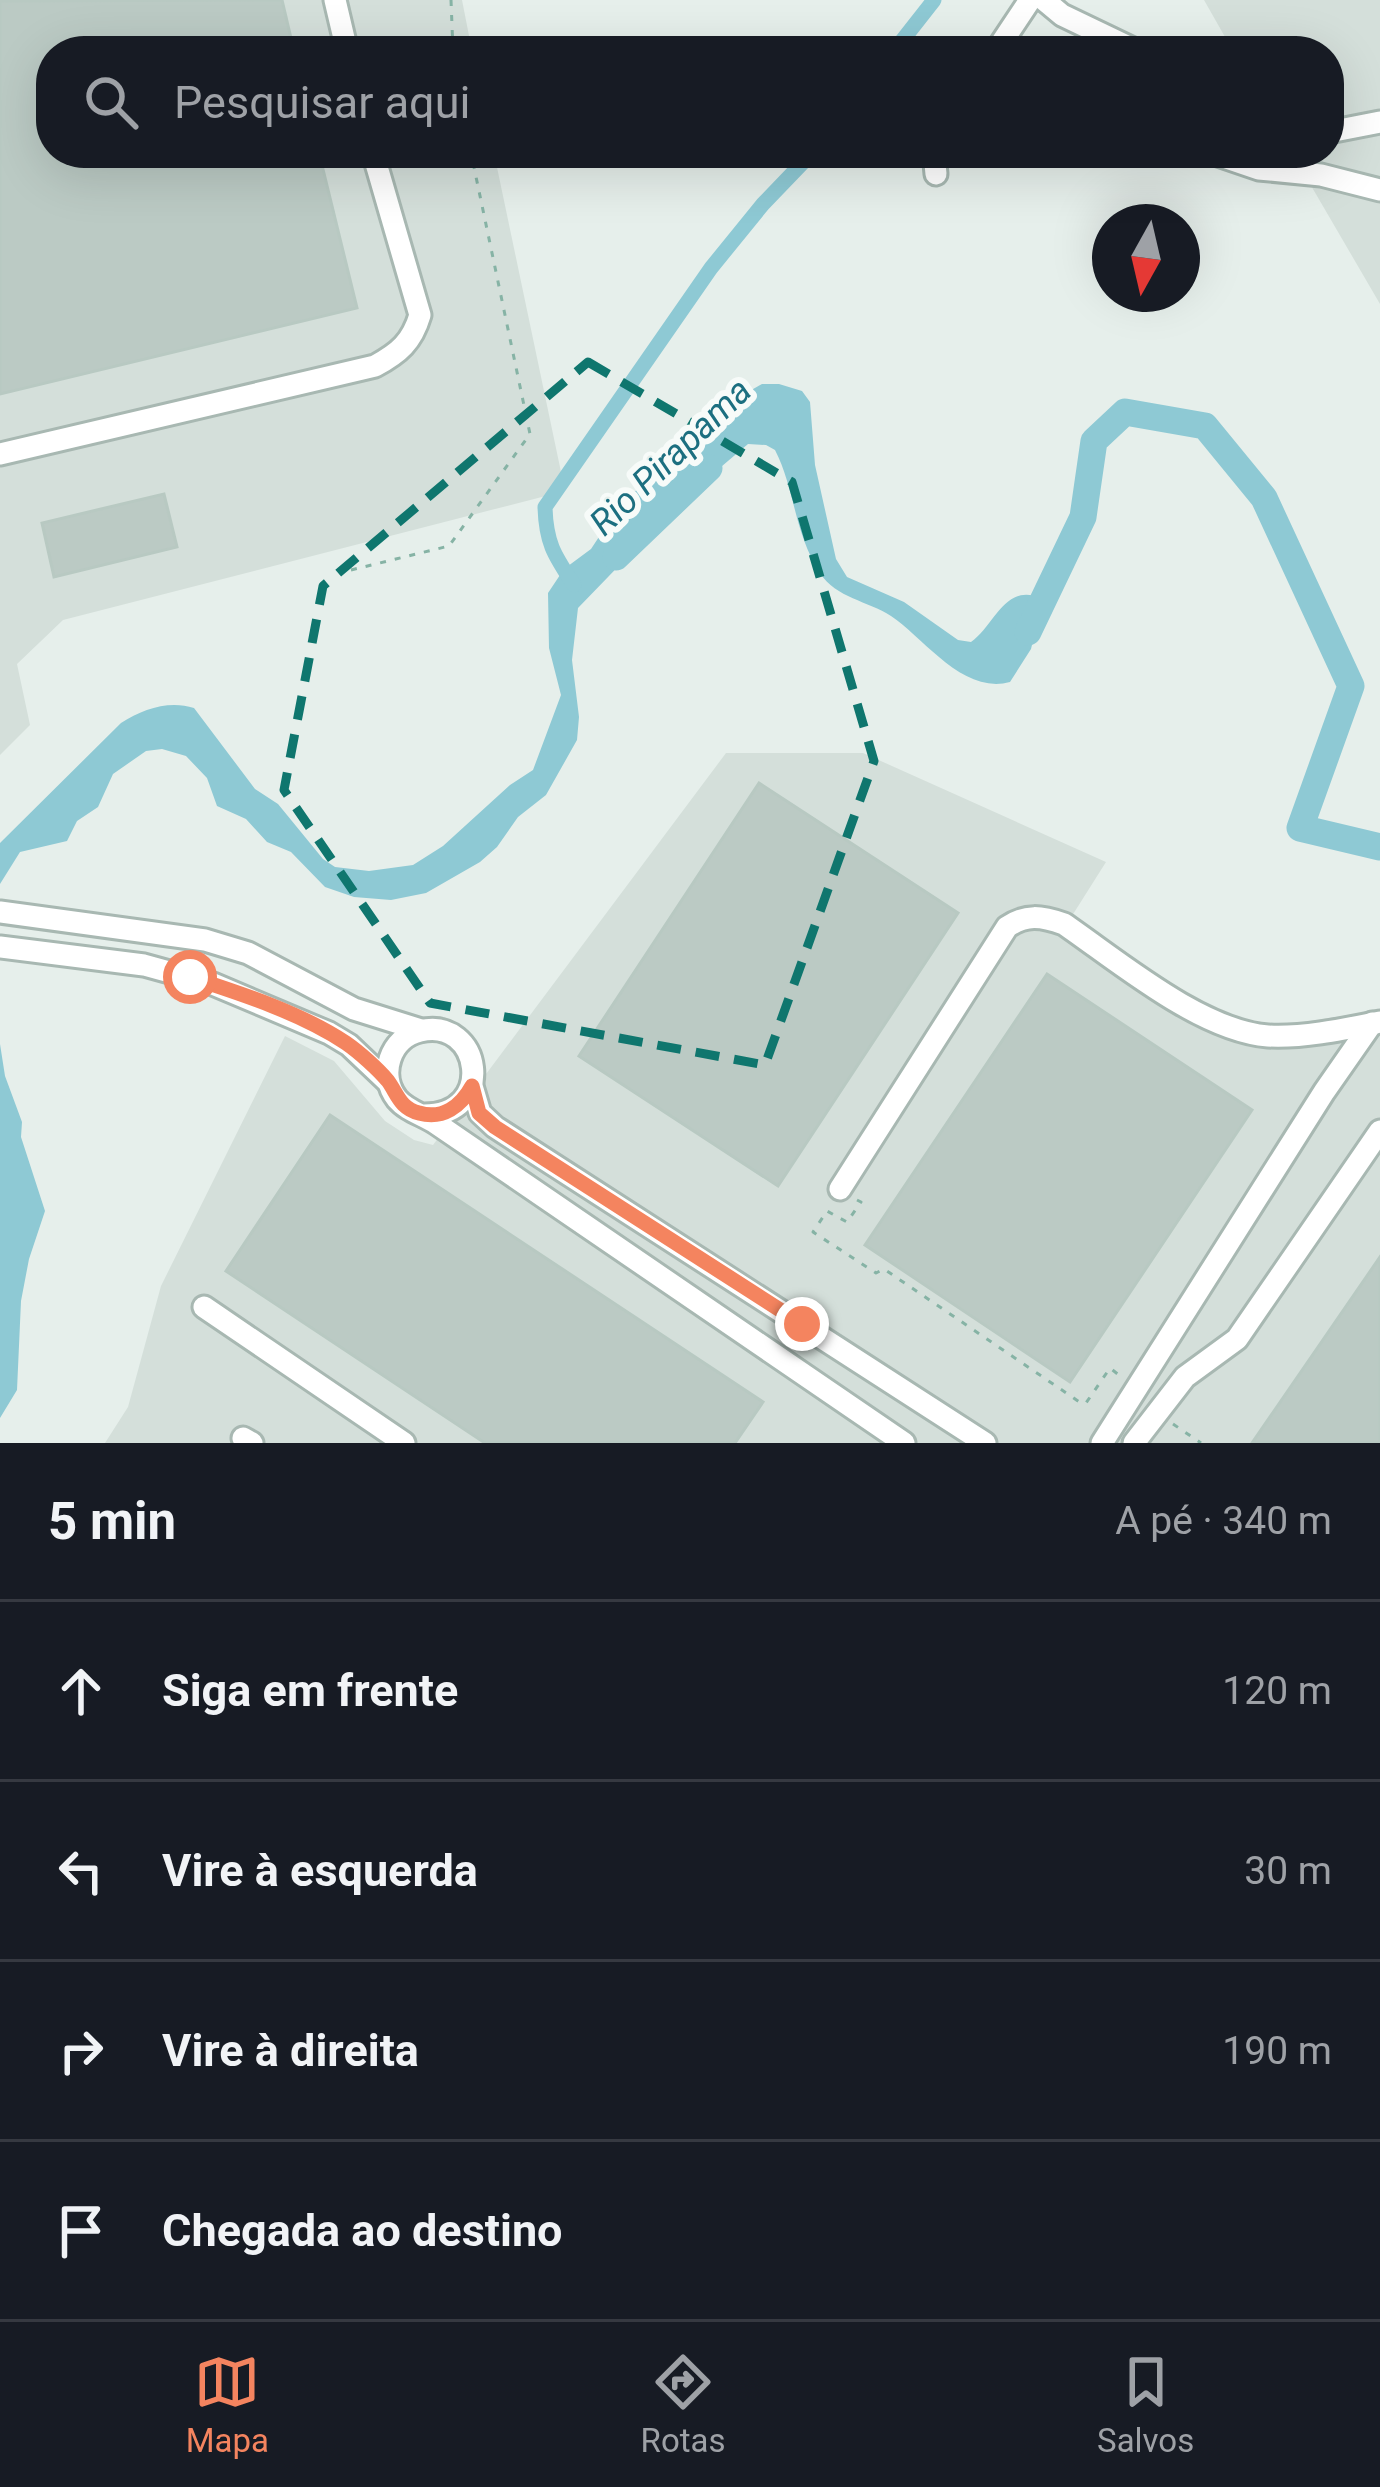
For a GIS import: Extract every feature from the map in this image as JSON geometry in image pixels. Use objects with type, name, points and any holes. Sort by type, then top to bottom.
[{"type":"street","points":[[334,0],[342,36]]},
{"type":"street","points":[[1006,36],[1030,0]]},
{"type":"street","points":[[1043,0],[1106,36]]},
{"type":"street","points":[[1344,129],[1380,122]]},
{"type":"street","points":[[0,454],[375,366],[400,352],[415,333],[420,315],[377,168]]},
{"type":"street","points":[[1256,168],[1321,175],[1380,190]]},
{"type":"street","points":[[0,912],[227,946],[354,1010],[421,1030],[447,1032],[458,1039],[472,1061],[479,1113],[495,1127],[985,1443]]},
{"type":"street","points":[[840,1190],[1006,927],[1021,917],[1044,917],[1064,924],[1197,1011],[1265,1036],[1376,1023]]},
{"type":"street","points":[[0,947],[144,965],[267,1004],[349,1045],[388,1082],[401,1104],[893,1440]]},
{"type":"street","points":[[1102,1443],[1376,1023]]},
{"type":"street","points":[[388,1082],[391,1055],[398,1044],[421,1030]]},
{"type":"street","points":[[423,1115],[458,1106],[472,1086]]},
{"type":"street","points":[[1135,1443],[1185,1377],[1238,1339],[1380,1131]]},
{"type":"street","points":[[204,1307],[404,1443]]},
{"type":"path","points":[[451,0],[452,36]]},
{"type":"path","points":[[351,570],[449,546],[530,434],[474,168]]},
{"type":"path","points":[[840,1190],[861,1202],[847,1222],[827,1211],[813,1232],[876,1273],[884,1269],[1081,1403],[1086,1403],[1110,1368],[1137,1388]]},
{"type":"path","points":[[1163,1406],[1177,1416],[1172,1424],[1201,1443]]},
{"type":"highlighted area","points":[[588,362],[792,482],[874,761],[765,1065],[430,1003],[284,790],[323,586]]},
{"type":"shaded area","points":[[0,0],[462,0],[469,36],[36,36],[36,168],[497,168],[565,491],[63,620],[17,664],[30,725],[0,755]]},
{"type":"shaded area","points":[[1204,0],[1380,0],[1380,304],[1301,168],[1344,168],[1344,36],[1224,36]]},
{"type":"shaded area","points":[[726,753],[863,753],[1106,862],[1070,919],[1208,1009],[1266,1028],[1380,1010],[1380,1443],[105,1443],[128,1407],[161,1286],[285,1036],[334,1061],[385,1121],[414,1140],[433,1145]]},
{"type":"water","points":[[762,384],[802,391],[810,402],[815,465],[836,559],[847,577],[904,602],[958,640],[971,642],[1010,600],[1030,595],[1043,599],[1031,649],[1010,682],[993,684],[960,673],[891,616],[843,594],[827,581],[811,558],[775,450],[748,444],[695,489],[650,511],[638,546],[578,608],[572,660],[577,740],[546,795],[518,817],[480,862],[426,893],[391,900],[354,897],[325,887],[291,852],[267,842],[246,819],[217,806],[207,778],[186,756],[162,749],[146,751],[113,774],[98,807],[77,821],[67,841],[20,852],[0,884],[0,843],[121,723],[166,706],[194,708],[255,789],[278,804],[335,867],[369,871],[413,865],[443,846],[533,770],[561,695],[549,648],[548,593],[564,569],[591,549],[624,499],[660,474],[665,452],[712,426]]},
{"type":"water","points":[[0,1044],[5,1076],[22,1122],[21,1137],[45,1211],[21,1301],[17,1390],[0,1418]]},
{"type":"building","points":[[282,0],[290,36],[36,36],[36,168],[323,168],[357,308],[0,394],[0,1]]},
{"type":"building","points":[[164,494],[177,547],[54,577],[42,523]]},
{"type":"building","points":[[759,783],[958,913],[778,1186],[579,1056]]},
{"type":"building","points":[[1047,974],[1252,1110],[1070,1382],[865,1245]]},
{"type":"building","points":[[330,1115],[763,1402],[735,1443],[485,1443],[226,1271]]},
{"type":"building","points":[[1380,1257],[1380,1443],[1252,1443]]},
{"type":"waterway","points":[[906,36],[934,0]]},
{"type":"waterway","points":[[574,585],[553,549],[545,507],[711,268],[798,168]]},
{"type":"waterway","name":"Rio Pirapama","points":[[1028,632],[1083,517],[1094,441],[1125,412],[1205,426],[1264,498],[1351,686],[1300,828],[1380,847]]},
{"type":"waterway","name":"Rio Pirapama","points":[[616,557],[709,468]]},
{"type":"route","points":[[190,977],[267,1004],[349,1045],[411,1111],[423,1115],[448,1112],[472,1086],[479,1113],[495,1127],[802,1324]]}]
